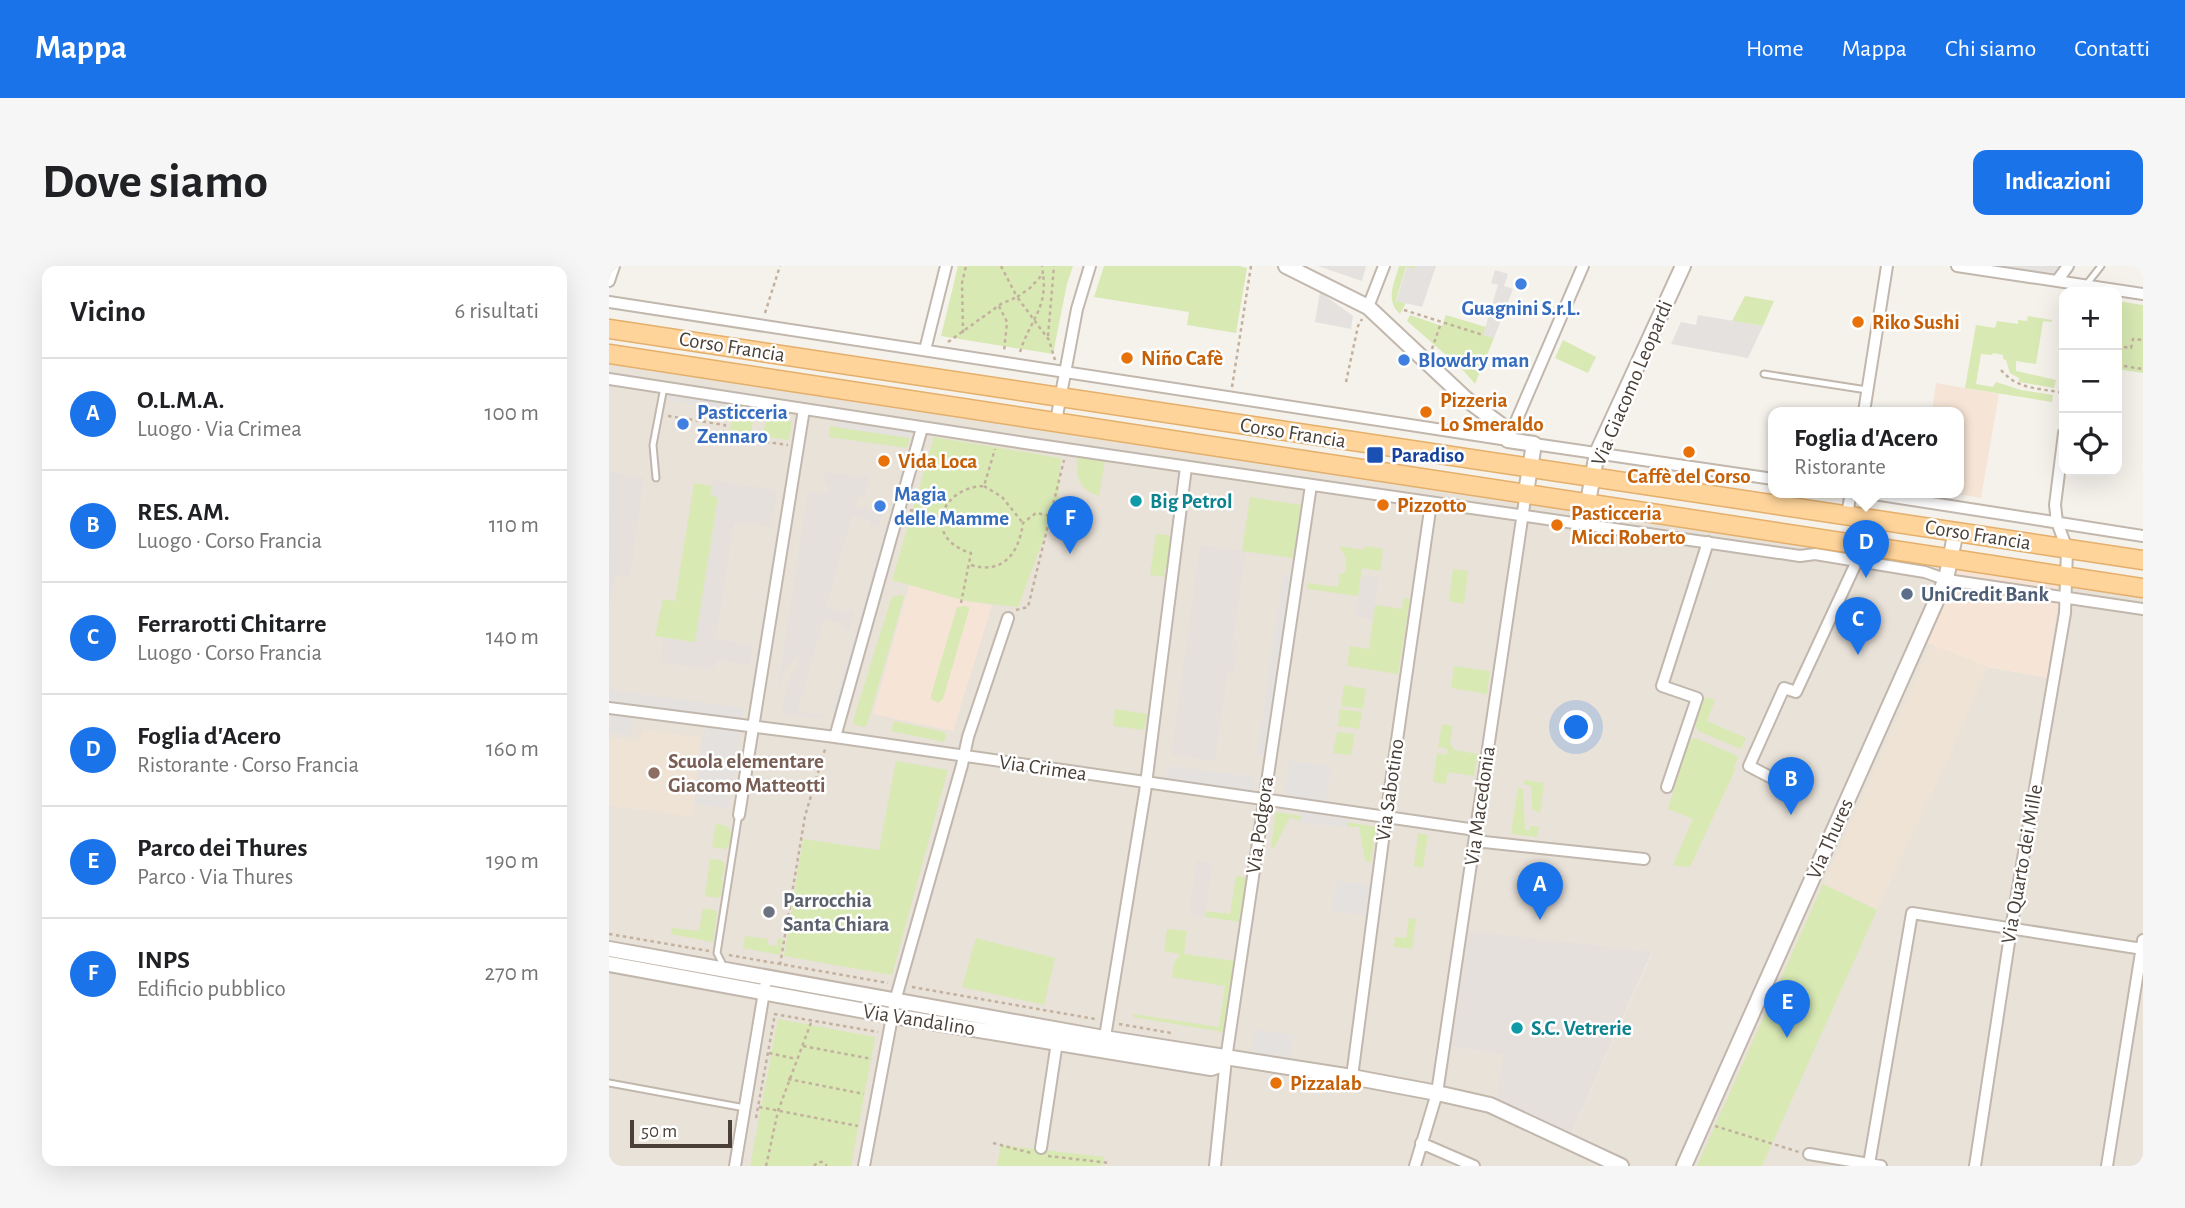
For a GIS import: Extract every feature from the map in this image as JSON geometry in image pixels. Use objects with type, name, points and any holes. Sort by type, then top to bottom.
[{"type":"main road","name":"Corso Francia","points":[[609,329],[1956,531],[2067,562],[2143,588]]},
{"type":"main road","name":"Corso Francia","points":[[609,354],[1951,557],[2067,562],[2143,560]]},
{"type":"street","points":[[609,281],[614,266]]},
{"type":"street","points":[[925,350],[946,266]]},
{"type":"street","points":[[1056,421],[1059,371],[1090,266]]},
{"type":"street","points":[[1286,266],[1368,307],[1466,399],[1501,425],[1509,440]]},
{"type":"street","points":[[1368,307],[1384,266]]},
{"type":"street","points":[[1509,440],[1583,266]]},
{"type":"street","name":"Via Giacomo Leopardi","points":[[1588,502],[1597,453],[1683,266]]},
{"type":"street","points":[[1865,407],[1887,266]]},
{"type":"street","points":[[1957,266],[2057,281],[2079,287]]},
{"type":"street","points":[[2057,281],[2069,266]]},
{"type":"street","points":[[2122,292],[2143,294]]},
{"type":"street","name":"Corso Francia","points":[[609,302],[1768,478]]},
{"type":"street","points":[[609,379],[1431,503],[1800,556],[1815,554],[1925,572],[1946,579],[2143,609]]},
{"type":"street","points":[[739,817],[804,409]]},
{"type":"street","points":[[832,736],[922,428]]},
{"type":"street","name":"Via Macedonia","points":[[1415,1166],[1437,1093],[1521,516],[1534,444]]},
{"type":"street","points":[[1103,1044],[1146,782],[1186,467]]},
{"type":"street","points":[[2059,473],[2055,505],[2067,562]]},
{"type":"street","name":"Via Podgora","points":[[1215,1166],[1226,1059],[1311,485]]},
{"type":"street","points":[[1847,515],[1850,498]]},
{"type":"street","name":"Corso Francia","points":[[1901,498],[2143,536]]},
{"type":"street","points":[[1584,525],[1588,502]]},
{"type":"street","name":"Via Sabotino","points":[[1352,1077],[1431,503]]},
{"type":"street","name":"Via Thures","points":[[1684,1166],[1946,579],[1960,507]]},
{"type":"street","points":[[1667,787],[1697,698],[1661,686],[1708,542]]},
{"type":"street","points":[[1774,779],[1749,766],[1784,688],[1795,692],[1857,561]]},
{"type":"street","name":"Via Quarto dei Mille","points":[[1975,1166],[2066,598],[2067,562]]},
{"type":"street","points":[[865,1166],[899,985],[963,756],[1008,618]]},
{"type":"street","name":"Via Crimea","points":[[609,708],[832,736],[1386,817],[1475,835],[1644,859]]},
{"type":"street","points":[[1869,1164],[1912,914],[2143,946],[2107,1166]]},
{"type":"street","name":"Via Vandalino","points":[[609,949],[895,1001],[1211,1068],[1226,1059],[1352,1077],[1437,1093],[1490,1105],[1621,1166]]},
{"type":"street","name":"Via Vandalino","points":[[609,964],[893,1016],[1056,1042],[1103,1044]]},
{"type":"street","points":[[735,1166],[760,1011],[764,993],[772,977]]},
{"type":"street","points":[[1041,1148],[1056,1042]]},
{"type":"street","points":[[1421,1143],[1473,1166]]},
{"type":"street","points":[[1809,1154],[1881,1166]]},
{"type":"lane","points":[[2087,287],[2101,266]]},
{"type":"lane","points":[[1765,374],[1867,390]]},
{"type":"lane","points":[[656,478],[653,445],[664,387]]},
{"type":"lane","points":[[726,969],[717,953],[739,817]]},
{"type":"lane","points":[[609,1083],[745,1108]]},
{"type":"path","points":[[761,325],[780,266]]},
{"type":"path","points":[[963,332],[962,283],[966,266]]},
{"type":"path","points":[[1019,365],[1023,345],[1044,299],[1042,266]]},
{"type":"path","points":[[1053,266],[1047,332],[1059,371]]},
{"type":"path","points":[[1231,397],[1251,266]]},
{"type":"path","points":[[1002,267],[1017,297],[1049,340]]},
{"type":"path","points":[[940,352],[946,343],[1030,288],[1044,274]]},
{"type":"path","points":[[999,306],[1007,322],[1002,362]]},
{"type":"path","points":[[1346,382],[1358,326],[1368,307]]},
{"type":"path","points":[[1404,310],[1483,335]]},
{"type":"path","points":[[1428,362],[1441,323]]},
{"type":"path","points":[[2122,347],[2131,348],[2133,338],[2143,340]]},
{"type":"path","points":[[2122,366],[2143,369]]},
{"type":"path","points":[[2000,370],[2018,385],[2059,392]]},
{"type":"path","points":[[660,415],[725,425],[723,436],[798,446]]},
{"type":"path","points":[[984,486],[998,439]]},
{"type":"path","points":[[961,603],[971,553],[960,550],[949,542],[942,532],[944,510],[950,498],[972,487],[984,486],[1002,497],[1023,523]]},
{"type":"path","points":[[900,508],[943,518]]},
{"type":"path","points":[[969,565],[988,567],[1007,559],[1015,552],[1021,539],[1023,523],[1036,513],[1051,516]]},
{"type":"path","points":[[772,977],[780,964],[805,816],[832,736]]},
{"type":"path","points":[[701,786],[743,790]]},
{"type":"path","points":[[609,934],[1174,1034]]},
{"type":"path","points":[[760,1011],[889,1034]]},
{"type":"path","points":[[756,1119],[775,1014]]},
{"type":"path","points":[[766,1166],[778,1111],[812,1020]]},
{"type":"path","points":[[803,1046],[875,1059]]},
{"type":"path","points":[[769,1053],[796,1059]]},
{"type":"path","points":[[789,1079],[868,1095]]},
{"type":"path","points":[[758,1107],[862,1127]]},
{"type":"path","points":[[1703,1123],[1809,1154]]},
{"type":"path","points":[[814,1166],[818,1162],[827,1166]]},
{"type":"shaded area","points":[[1318,266],[1366,266],[1362,281]]},
{"type":"shaded area","points":[[1407,266],[1415,269],[1415,266],[1436,266],[1422,307],[1396,301]]},
{"type":"shaded area","points":[[1967,266],[2065,266],[2056,279]]},
{"type":"shaded area","points":[[1495,270],[1508,274],[1504,286],[1513,289],[1494,338],[1483,335],[1498,285],[1491,283]]},
{"type":"shaded area","points":[[1320,292],[1353,316],[1351,329],[1315,322]]},
{"type":"shaded area","points":[[1698,315],[1763,326],[1748,358],[1671,344],[1681,322],[1696,325]]},
{"type":"shaded area","points":[[609,356],[1948,559],[1681,1166],[1625,1166],[1569,1139],[1652,953],[1446,1046],[1504,1055],[1495,1105],[609,947]]},
{"type":"shaded area","points":[[1936,383],[1999,394],[1981,498],[1964,495],[1964,407],[1933,407]]},
{"type":"shaded area","points":[[661,386],[784,406],[792,421],[664,399]]},
{"type":"shaded area","points":[[832,413],[909,426],[910,438],[836,427]]},
{"type":"shaded area","points":[[914,460],[842,714],[832,712],[904,463]]},
{"type":"shaded area","points":[[610,472],[644,478],[630,577],[615,575],[609,608]]},
{"type":"shaded area","points":[[823,472],[870,477],[864,497],[859,496],[856,506],[883,513],[879,527],[870,525],[870,521],[852,516],[826,606],[845,612],[846,609],[855,611],[849,630],[842,628],[843,624],[824,619],[798,710],[814,715],[816,712],[824,714],[823,719],[781,714],[790,675],[798,667],[799,656],[787,666],[776,700],[808,490],[819,494],[830,491]]},
{"type":"shaded area","points":[[713,480],[777,490],[771,527],[734,522],[716,639],[753,645],[750,665],[716,660],[714,670],[660,662],[663,638],[695,642],[717,497],[710,496]]},
{"type":"shaded area","points":[[779,515],[786,523],[758,703],[750,696]]},
{"type":"shaded area","points":[[1200,545],[1246,551],[1233,640],[1238,641],[1234,671],[1228,670],[1215,761],[1171,755]]},
{"type":"shaded area","points":[[1953,560],[2062,577],[2047,678],[1988,667],[1921,640]]},
{"type":"shaded area","points":[[1298,570],[1272,750],[1257,756],[1283,576]]},
{"type":"shaded area","points":[[1361,575],[1379,577],[1373,619],[1355,616]]},
{"type":"shaded area","points":[[2062,577],[2143,590],[2143,1166],[1686,1166],[1921,640],[1988,667],[2046,677]]},
{"type":"shaded area","points":[[909,585],[966,601],[992,605],[953,731],[873,714]]},
{"type":"shaded area","points":[[1931,644],[1988,667],[1949,758],[1877,910],[1823,884]]},
{"type":"shaded area","points":[[609,690],[744,708],[728,808],[694,804],[704,720],[634,712],[631,735],[609,732]]},
{"type":"shaded area","name":"Scuola elementare Giacomo Matteotti","points":[[643,729],[702,738],[693,817],[609,806],[609,737],[641,741]]},
{"type":"shaded area","points":[[1289,761],[1331,766],[1325,808],[1346,811],[1347,827],[1300,821],[1303,805],[1284,802]]},
{"type":"shaded area","points":[[1167,766],[1254,777],[1252,798],[1165,785]]},
{"type":"shaded area","points":[[1197,860],[1213,863],[1205,917],[1189,914]]},
{"type":"shaded area","points":[[1336,881],[1377,886],[1373,916],[1332,911]]},
{"type":"shaded area","points":[[1464,930],[1652,952],[1569,1139],[1495,1105],[1503,1055],[1446,1046]]},
{"type":"shaded area","points":[[609,951],[1488,1108],[1616,1166],[609,1166]]},
{"type":"shaded area","points":[[1255,1029],[1293,1035],[1288,1068],[1250,1062]]},
{"type":"green space","points":[[958,266],[1073,266],[1053,354],[941,336]]},
{"type":"green space","points":[[1104,266],[1247,268],[1236,333],[1187,325],[1189,312],[1094,297]]},
{"type":"green space","points":[[1399,266],[1415,266],[1416,269],[1406,267],[1396,300],[1406,303],[1400,314],[1395,309],[1392,297]]},
{"type":"green space","points":[[1745,296],[1774,301],[1763,326],[1732,321]]},
{"type":"green space","points":[[2122,302],[2143,305],[2143,373],[2122,370]]},
{"type":"green space","points":[[1410,315],[1442,326],[1446,315],[1486,327],[1484,335],[1494,338],[1475,384],[1462,369],[1407,321]]},
{"type":"green space","points":[[2028,316],[2052,322],[2043,321],[2036,364],[2016,361],[2016,371],[2056,380],[2054,388],[2019,382],[2019,378],[2010,373],[2003,355],[1993,353],[1981,354],[1976,384],[1993,387],[1996,382],[2021,390],[2053,395],[2052,402],[1965,388],[1976,325],[1995,328],[1997,321],[2018,324],[2018,320],[2027,321]]},
{"type":"green space","points":[[1563,340],[1596,357],[1588,373],[1555,358]]},
{"type":"green space","points":[[733,412],[754,415],[751,434],[730,430]]},
{"type":"green space","points":[[766,417],[792,421],[789,440],[763,436]]},
{"type":"green space","points":[[830,426],[910,438],[907,448],[829,437]]},
{"type":"green space","points":[[934,437],[1061,458],[1058,501],[1018,607],[966,601],[892,580]]},
{"type":"green space","points":[[1078,457],[1105,461],[1099,496],[1092,494],[1080,482]]},
{"type":"green space","points":[[694,483],[712,486],[711,496],[718,497],[695,642],[655,636],[663,599],[675,601]]},
{"type":"green space","points":[[1250,497],[1301,505],[1293,558],[1242,551]]},
{"type":"green space","points":[[1156,534],[1174,536],[1169,569],[1165,568],[1164,574],[1167,577],[1150,575]]},
{"type":"green space","points":[[1339,546],[1364,550],[1365,546],[1383,549],[1380,571],[1362,568],[1358,596],[1307,589],[1308,583],[1338,587],[1340,574],[1346,572],[1346,558]]},
{"type":"green space","points":[[1453,569],[1468,571],[1464,604],[1449,601]]},
{"type":"green space","points":[[902,595],[904,597],[867,725],[855,725],[853,721],[891,599]]},
{"type":"green space","points":[[1404,598],[1410,599],[1398,674],[1347,666],[1350,646],[1369,649],[1375,605],[1402,609]]},
{"type":"green space","points":[[957,607],[969,607],[969,610],[943,699],[938,703],[931,699],[931,695]]},
{"type":"green space","points":[[1454,666],[1490,671],[1487,694],[1451,688]]},
{"type":"green space","points":[[1344,685],[1366,689],[1363,709],[1341,706]]},
{"type":"green space","points":[[1705,697],[1715,700],[1707,721],[1746,738],[1741,749],[1698,731],[1695,725]]},
{"type":"green space","points":[[1115,709],[1147,714],[1144,730],[1113,726]]},
{"type":"green space","points":[[1340,709],[1362,712],[1359,729],[1338,726]]},
{"type":"green space","points":[[894,721],[944,732],[944,742],[891,731]]},
{"type":"green space","points":[[1442,724],[1453,726],[1450,743],[1454,750],[1478,754],[1474,776],[1448,772],[1446,784],[1433,782],[1437,753],[1447,755],[1448,749],[1438,747]]},
{"type":"green space","points":[[1337,732],[1355,734],[1351,755],[1333,753]]},
{"type":"green space","points":[[1695,738],[1738,756],[1735,770],[1690,867],[1673,865],[1693,819],[1668,809],[1689,741]]},
{"type":"green space","points":[[896,761],[948,770],[892,975],[784,956],[803,839],[879,850]]},
{"type":"green space","points":[[1524,780],[1544,783],[1540,813],[1532,809],[1531,786],[1524,784]]},
{"type":"green space","points":[[1518,788],[1523,789],[1525,830],[1530,831],[1530,826],[1539,827],[1537,837],[1511,834]]},
{"type":"green space","points":[[1276,812],[1301,816],[1300,821],[1290,817],[1274,848],[1271,847]]},
{"type":"green space","points":[[1346,822],[1376,827],[1371,862],[1365,861],[1359,827],[1347,827]]},
{"type":"green space","points":[[716,824],[727,826],[731,833],[730,845],[725,849],[712,847]]},
{"type":"green space","points":[[1418,833],[1428,835],[1423,868],[1414,866]]},
{"type":"green space","points":[[710,859],[721,860],[725,864],[721,877],[721,895],[717,898],[705,896]]},
{"type":"green space","points":[[1236,876],[1247,878],[1240,922],[1205,917],[1206,911],[1230,914]]},
{"type":"green space","points":[[1823,884],[1877,910],[1762,1166],[1697,1166]]},
{"type":"green space","points":[[703,908],[715,910],[717,913],[713,942],[671,934],[672,928],[699,931]]},
{"type":"green space","points":[[1409,918],[1416,919],[1412,949],[1394,947],[1395,937],[1406,938]]},
{"type":"green space","points":[[1167,929],[1187,931],[1184,954],[1234,961],[1223,1032],[1133,1017],[1133,1014],[1219,1027],[1225,986],[1172,977],[1174,963],[1180,954],[1164,951]]},
{"type":"green space","points":[[745,936],[768,939],[768,945],[777,946],[778,938],[783,939],[780,955],[743,948]]},
{"type":"green space","points":[[976,938],[1055,958],[1044,1005],[962,987]]},
{"type":"green space","points":[[778,1019],[875,1037],[851,1166],[750,1166]]},
{"type":"green space","points":[[1001,1145],[1104,1157],[1102,1166],[997,1166]]},
{"type":"place","name":"Guagnini S.r.L.","points":[[1521,284]]},
{"type":"place","name":"Riko Sushi","points":[[1858,322]]},
{"type":"place","name":"Niño Cafè","points":[[1127,358]]},
{"type":"place","name":"Blowdry man","points":[[1404,360]]},
{"type":"place","name":"Pizzeria Lo Smeraldo","points":[[1426,412]]},
{"type":"place","name":"Pasticceria Zennaro","points":[[683,424]]},
{"type":"place","name":"Caffè del Corso","points":[[1689,452]]},
{"type":"place","name":"Paradiso","points":[[1375,455]]},
{"type":"place","name":"Vida Loca","points":[[884,461]]},
{"type":"place","name":"Big Petrol","points":[[1136,501]]},
{"type":"place","name":"Pizzotto","points":[[1383,505]]},
{"type":"place","name":"Magia delle Mamme","points":[[880,506]]},
{"type":"place","name":"Pasticceria Micci Roberto","points":[[1557,525]]},
{"type":"place","name":"INPS","points":[[1070,554]]},
{"type":"place","name":"Foglia d'Acero","points":[[1866,578]]},
{"type":"place","name":"UniCredit Bank","points":[[1907,594]]},
{"type":"place","name":"Ferrarotti Chitarre","points":[[1858,655]]},
{"type":"place","name":"Scuola elementare Giacomo Matteotti","points":[[654,773]]},
{"type":"place","name":"RES. AM.","points":[[1791,815]]},
{"type":"place","name":"Parrocchia Santa Chiara","points":[[769,912]]},
{"type":"place","name":"O.L.M.A.","points":[[1540,920]]},
{"type":"place","name":"S.C. Vetrerie","points":[[1517,1028]]},
{"type":"place","name":"Parco dei Thures","points":[[1787,1038]]},
{"type":"place","name":"Pizzalab","points":[[1276,1083]]}]
